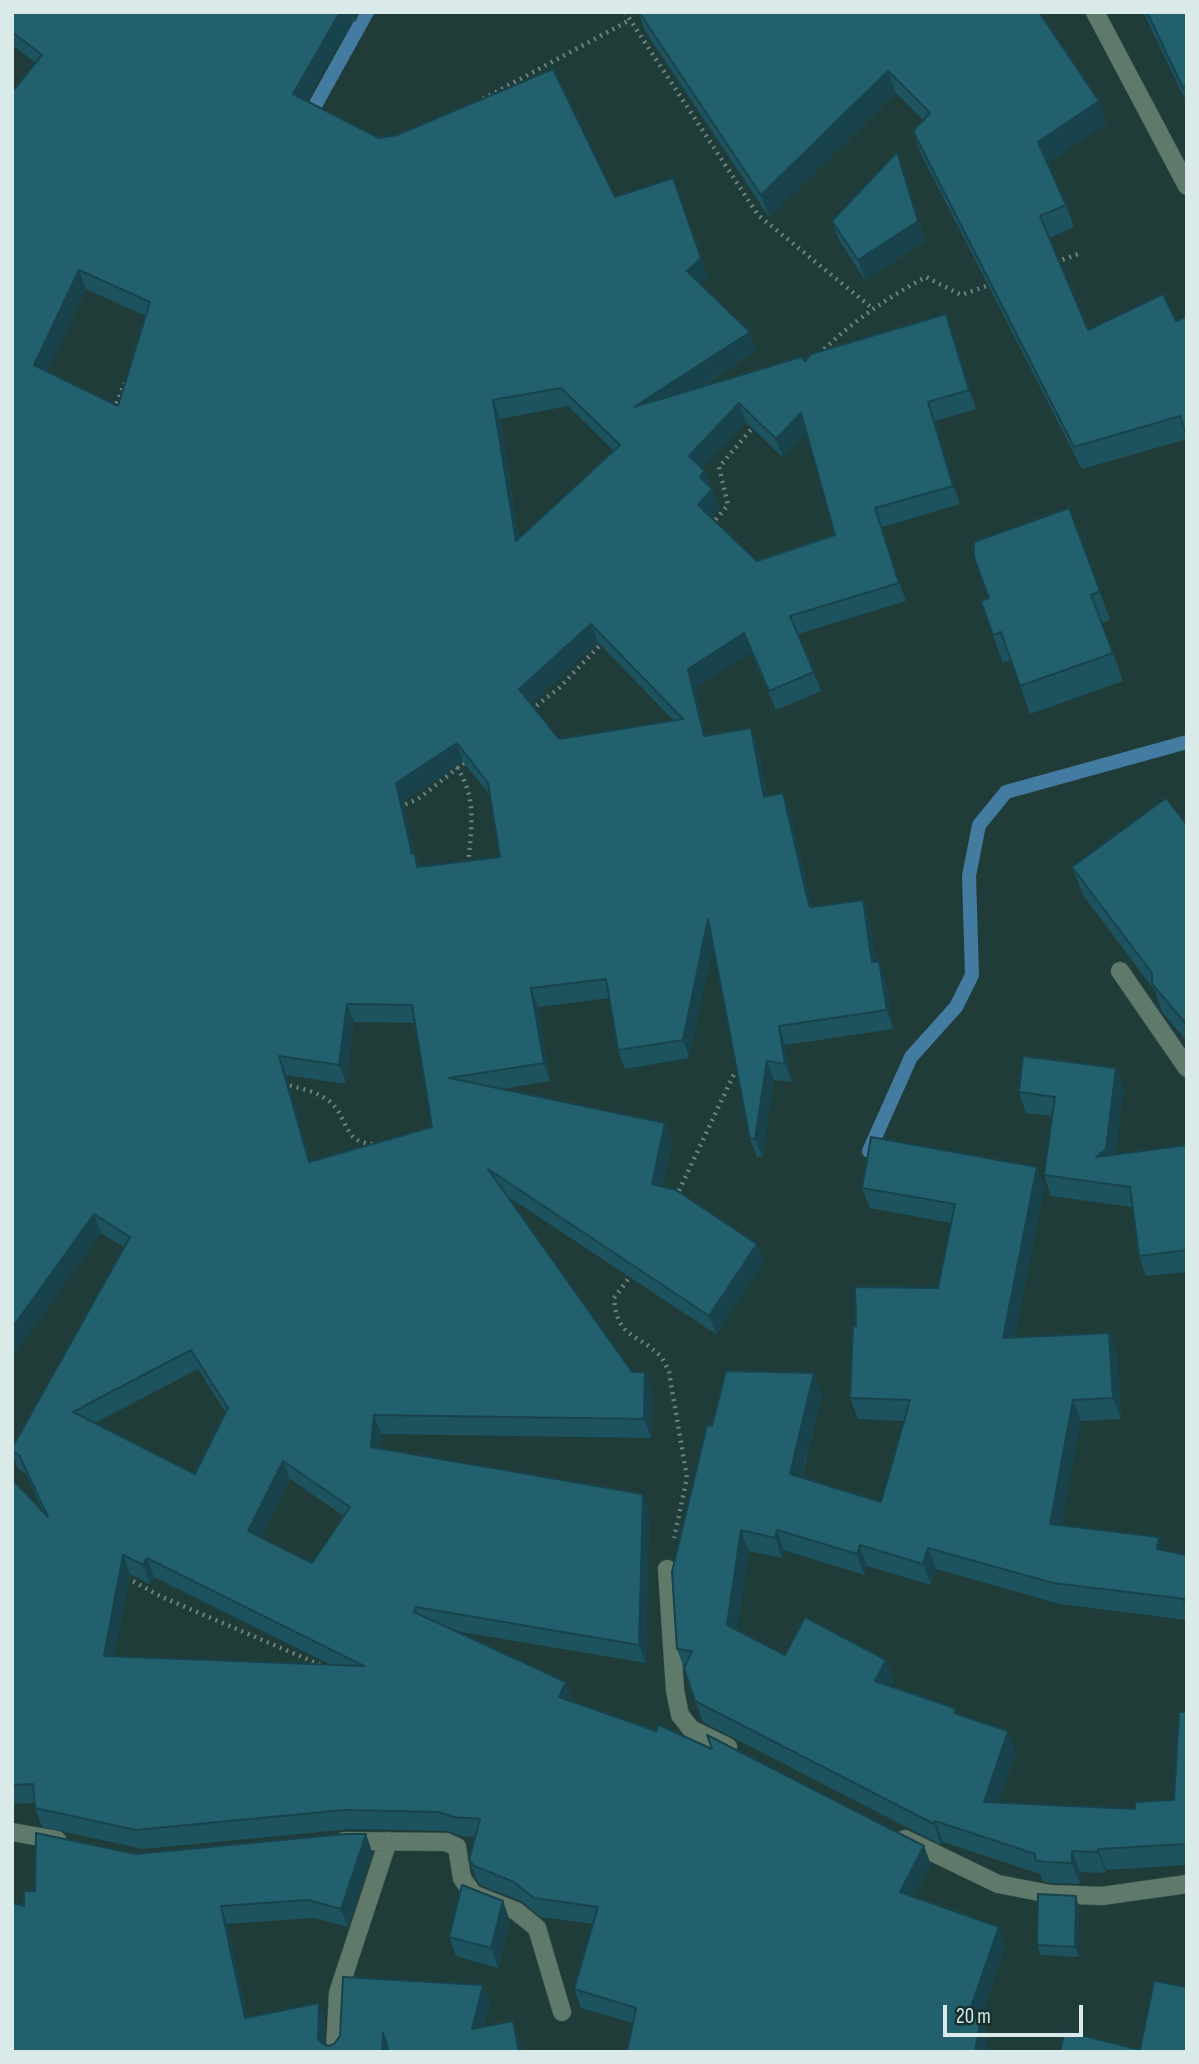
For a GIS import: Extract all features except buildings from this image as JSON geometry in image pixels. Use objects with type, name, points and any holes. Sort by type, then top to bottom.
[{"type":"street","points":[[1095,12],[1187,186]]},
{"type":"street","points":[[1120,971],[1187,1068]]},
{"type":"street","points":[[667,1569],[675,1690],[680,1715],[691,1729],[741,1754]]},
{"type":"street","points":[[885,1828],[998,1884],[1050,1894],[1102,1896],[1187,1884]]},
{"type":"street","points":[[12,1832],[77,1845]]},
{"type":"street","points":[[332,1843],[351,1840],[446,1842],[457,1847],[462,1878],[473,1895],[516,1911],[537,1928],[562,2012]]},
{"type":"street","points":[[335,2052],[338,1993],[388,1841]]},
{"type":"path","points":[[625,12],[758,215],[873,308]]},
{"type":"path","points":[[474,104],[630,20]]},
{"type":"path","points":[[1045,265],[1081,253]]},
{"type":"path","points":[[817,355],[844,330],[885,299],[926,277],[961,296],[997,283]]},
{"type":"path","points":[[110,422],[129,373]]},
{"type":"path","points":[[702,535],[728,505],[719,467],[764,416]]},
{"type":"path","points":[[527,713],[559,688],[604,641]]},
{"type":"path","points":[[391,811],[418,799],[474,756]]},
{"type":"path","points":[[451,758],[471,801],[474,824],[467,871]]},
{"type":"path","points":[[674,1201],[734,1074]]},
{"type":"path","points":[[279,1083],[314,1093],[332,1104],[355,1140],[365,1144],[384,1143]]},
{"type":"path","points":[[634,1271],[614,1298],[615,1313],[625,1331],[661,1357],[669,1372],[688,1478],[667,1569]]},
{"type":"path","points":[[117,1573],[162,1598],[330,1669]]},
{"type":"waterway","points":[[307,120],[367,12]]},
{"type":"waterway","points":[[869,1151],[911,1057],[956,1007],[972,975],[969,876],[979,825],[1006,792],[1187,742]]}]
